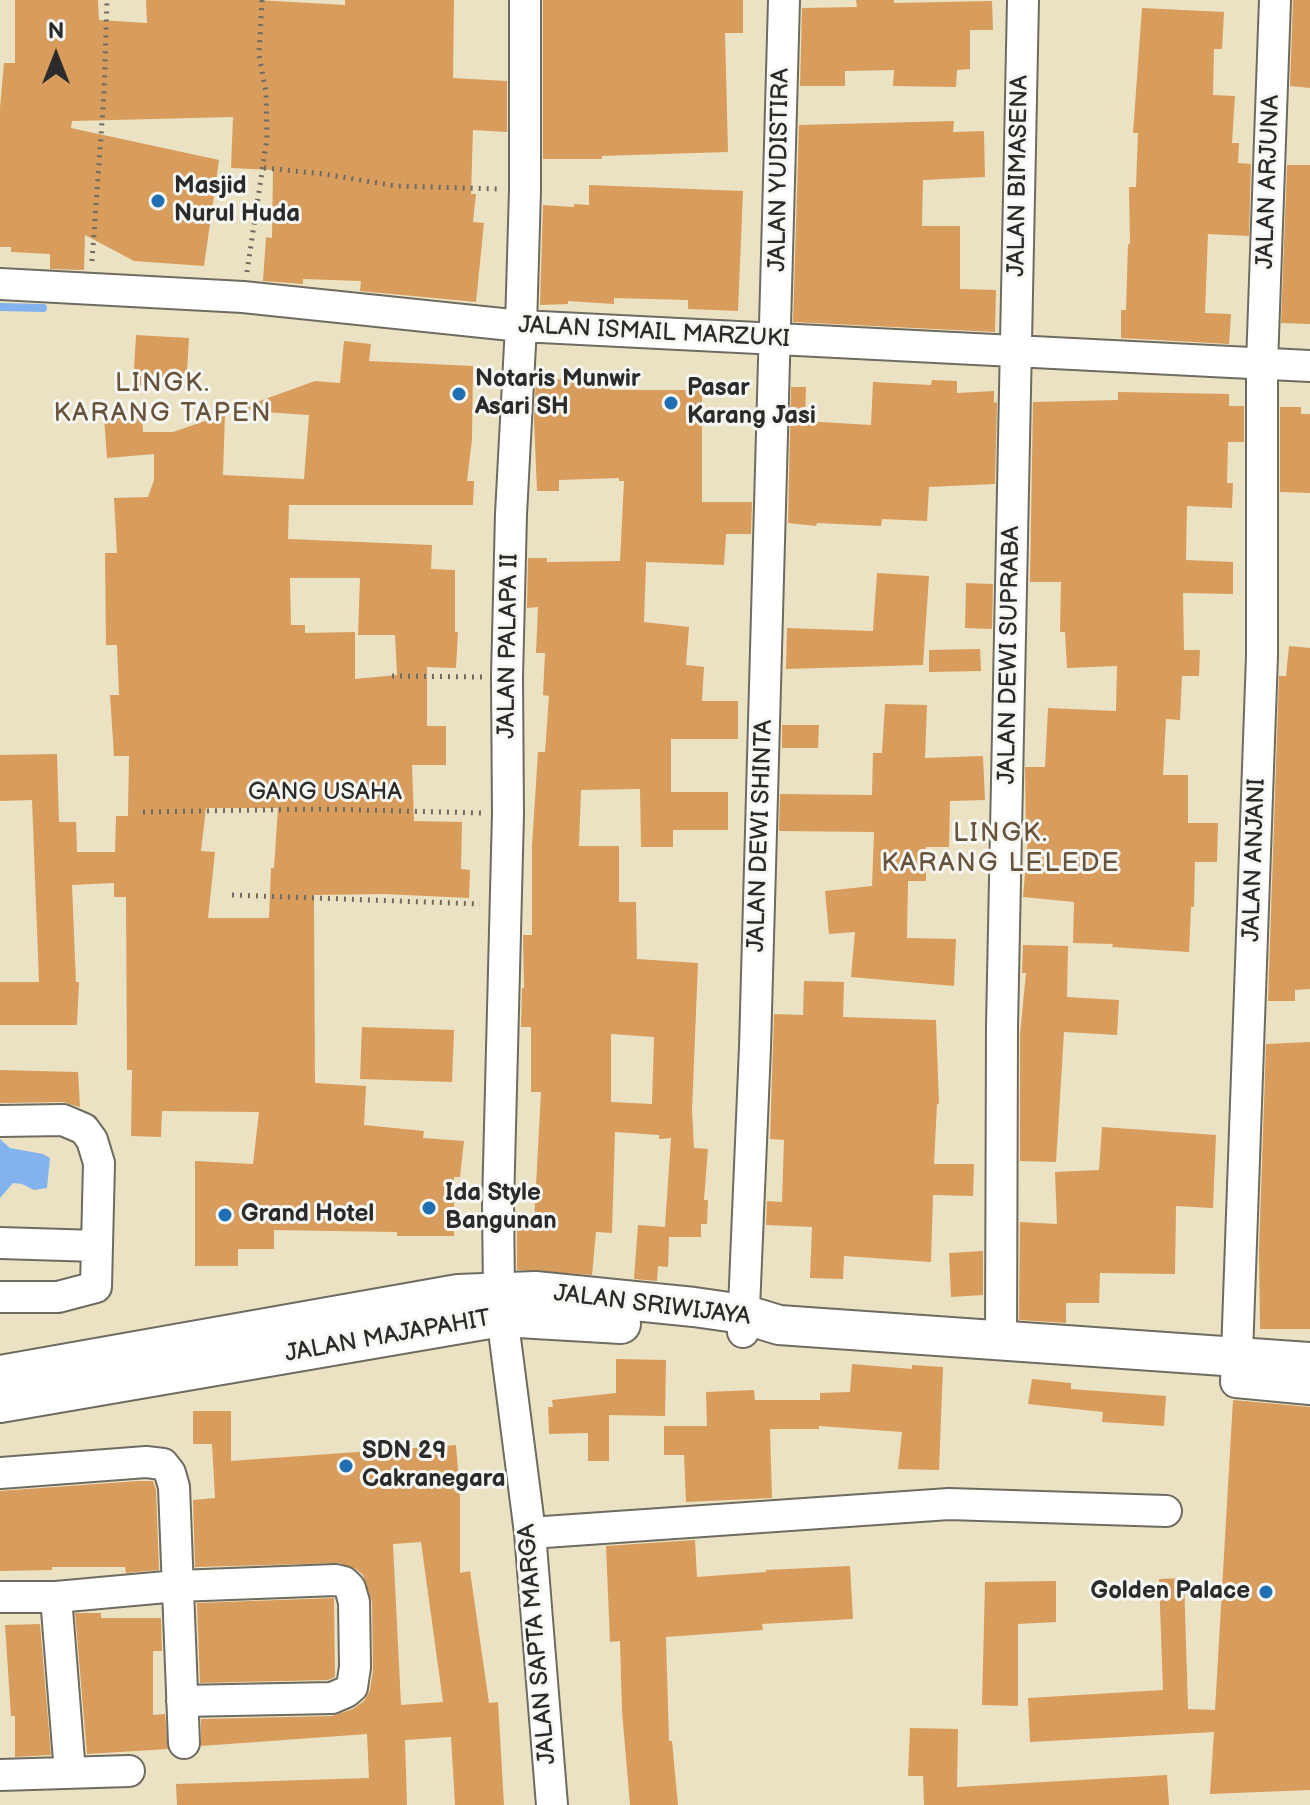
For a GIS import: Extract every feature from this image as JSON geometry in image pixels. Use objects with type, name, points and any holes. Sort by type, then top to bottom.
[{"type":"main road","points":[[0,1375],[458,1294],[500,1305]]},
{"type":"main road","name":"JALAN MAJAPAHIT","points":[[0,1403],[500,1305],[755,1324]]},
{"type":"main road","name":"JALAN SRIWIJAYA","points":[[755,1324],[1310,1362]]},
{"type":"street","name":"JALAN PALAPA II","points":[[500,1305],[498,1205],[508,814],[507,677],[525,190],[525,0]]},
{"type":"street","name":"JALAN YUDISTIRA","points":[[776,339],[784,0]]},
{"type":"street","name":"JALAN BIMASENA","points":[[1016,351],[1023,0]]},
{"type":"street","name":"JALAN ARJUNA","points":[[1262,364],[1275,0]]},
{"type":"street","name":"JALAN ISMAIL MARZUKI","points":[[0,284],[243,297],[521,326],[1310,366]]},
{"type":"street","name":"JALAN DEWI SHINTA","points":[[755,1324],[755,1047],[776,339]]},
{"type":"street","name":"JALAN DEWI SUPRABA","points":[[1001,1342],[1002,1026],[1016,351]]},
{"type":"street","name":"JALAN ANJANI","points":[[1237,1355],[1262,656],[1262,364]]},
{"type":"street","points":[[0,1121],[63,1120],[84,1129],[92,1140],[99,1163],[96,1287],[58,1297],[0,1297]]},
{"type":"street","points":[[0,1243],[97,1246]]},
{"type":"street","name":"JALAN SAPTA MARGA","points":[[500,1305],[530,1533],[552,1805]]},
{"type":"street","points":[[1237,1355],[1236,1382],[1310,1389]]},
{"type":"street","points":[[0,1473],[146,1462],[163,1464],[170,1473],[174,1487],[184,1743]]},
{"type":"street","points":[[530,1533],[949,1504],[1166,1511]]},
{"type":"street","points":[[0,1597],[56,1597],[177,1586],[336,1580],[350,1588],[354,1602],[355,1667],[352,1687],[346,1692],[332,1698],[182,1701]]},
{"type":"street","points":[[56,1597],[70,1773]]},
{"type":"street","points":[[0,1775],[129,1771]]},
{"type":"path","points":[[90,290],[104,94],[107,0]]},
{"type":"path","points":[[243,297],[267,138],[266,92],[259,55],[262,0]]},
{"type":"path","points":[[264,168],[396,186],[525,190]]},
{"type":"path","points":[[392,676],[507,677]]},
{"type":"path","name":"GANG USAHA","points":[[143,812],[319,809],[508,814]]},
{"type":"path","points":[[232,895],[505,905]]},
{"type":"water","points":[[0,1139],[10,1148],[50,1158],[47,1188],[34,1190],[13,1183],[0,1198]]},
{"type":"building","points":[[15,0],[98,0],[99,20],[147,23],[146,0],[257,0],[345,5],[345,0],[454,0],[453,78],[507,81],[507,132],[473,130],[471,194],[476,194],[473,222],[484,223],[476,302],[360,291],[361,281],[303,279],[303,284],[263,281],[266,237],[272,238],[273,170],[231,168],[233,117],[72,121],[71,128],[219,160],[204,266],[134,261],[85,235],[84,270],[50,269],[50,254],[11,252],[11,247],[0,247],[0,108],[4,63],[15,63]]},
{"type":"building","points":[[543,0],[743,0],[743,33],[725,33],[728,152],[543,159]]},
{"type":"building","points":[[856,0],[894,0],[894,3],[992,1],[993,30],[970,30],[970,69],[957,70],[956,87],[893,86],[894,70],[845,71],[845,86],[800,86],[802,8],[857,7]]},
{"type":"building","points":[[1293,0],[1310,0],[1310,88],[1290,86]]},
{"type":"building","points":[[1142,8],[1224,12],[1222,49],[1214,49],[1213,95],[1235,96],[1232,143],[1239,143],[1238,163],[1251,164],[1249,236],[1208,234],[1205,313],[1231,314],[1229,344],[1121,338],[1121,310],[1126,310],[1130,244],[1129,187],[1136,187],[1138,133],[1133,133]]},
{"type":"building","points":[[954,121],[953,132],[984,131],[985,177],[923,180],[922,226],[960,226],[960,289],[996,290],[995,332],[793,322],[799,125]]},
{"type":"building","points":[[1287,165],[1310,165],[1310,324],[1281,323]]},
{"type":"building","points":[[589,185],[743,191],[738,311],[688,309],[688,300],[614,298],[614,304],[568,301],[568,304],[540,305],[543,205],[589,205]]},
{"type":"building","points":[[136,335],[189,338],[186,388],[133,385]]},
{"type":"building","points":[[344,341],[371,344],[369,361],[473,366],[472,439],[467,481],[474,481],[473,505],[289,505],[288,539],[432,545],[431,569],[455,570],[456,668],[427,667],[427,726],[446,726],[446,765],[412,765],[414,821],[462,822],[461,869],[470,870],[469,898],[314,895],[315,1083],[366,1086],[364,1125],[424,1131],[423,1138],[464,1141],[460,1177],[454,1177],[454,1236],[274,1230],[274,1249],[238,1249],[238,1266],[195,1266],[195,1161],[253,1164],[259,1112],[162,1111],[161,1137],[131,1136],[132,1070],[127,1070],[126,897],[114,897],[114,883],[72,885],[76,982],[79,982],[77,1025],[0,1025],[0,982],[39,982],[32,800],[0,801],[0,755],[57,754],[59,822],[76,822],[77,852],[115,852],[116,816],[128,816],[129,756],[114,756],[110,695],[119,695],[117,645],[106,645],[105,553],[117,553],[114,498],[148,497],[154,480],[154,454],[107,458],[104,417],[142,414],[143,432],[173,432],[225,414],[223,475],[304,479],[309,415],[235,410],[315,381],[340,383]],"holes":[[[290,578],[360,578],[358,635],[395,635],[397,675],[355,679],[355,632],[305,633],[305,625],[291,625]],[[206,808],[278,808],[269,918],[208,918],[215,852],[201,851]]]},
{"type":"building","points":[[536,379],[610,380],[610,390],[702,390],[702,502],[752,502],[751,534],[726,534],[724,565],[646,562],[644,622],[689,627],[686,665],[704,667],[702,701],[738,701],[738,739],[671,739],[671,792],[728,792],[728,830],[673,830],[673,847],[641,847],[640,789],[581,790],[579,846],[619,846],[619,902],[636,902],[637,959],[698,963],[692,1110],[694,1148],[708,1149],[704,1200],[708,1200],[707,1224],[701,1224],[701,1237],[669,1237],[668,1267],[658,1266],[657,1281],[634,1279],[638,1225],[665,1227],[671,1138],[659,1139],[659,1135],[615,1132],[612,1233],[596,1232],[592,1275],[517,1270],[517,1222],[534,1224],[541,1092],[531,1092],[531,1027],[521,1027],[523,935],[532,935],[532,846],[538,752],[545,752],[549,696],[543,695],[545,653],[536,653],[538,607],[527,608],[528,558],[547,558],[547,562],[620,561],[624,481],[619,481],[619,478],[559,480],[559,491],[537,491]],"holes":[[[611,1034],[654,1037],[652,1104],[611,1102]]]},
{"type":"building","points":[[932,380],[957,381],[957,393],[994,391],[994,403],[997,402],[995,484],[929,487],[927,521],[882,519],[881,526],[788,523],[791,387],[806,387],[805,421],[871,425],[873,382],[931,385]]},
{"type":"building","points":[[1118,392],[1229,394],[1229,406],[1244,406],[1244,442],[1228,442],[1227,483],[1233,483],[1232,508],[1187,506],[1186,560],[1233,562],[1233,594],[1183,593],[1184,650],[1200,650],[1199,676],[1182,676],[1180,720],[1166,719],[1163,775],[1188,775],[1188,823],[1218,823],[1217,862],[1195,862],[1189,952],[1073,943],[1074,902],[1023,897],[1028,838],[1025,767],[1045,767],[1048,708],[1116,711],[1117,666],[1067,668],[1065,632],[1060,632],[1061,582],[1030,582],[1033,402],[1118,400]]},
{"type":"building","points":[[1280,407],[1301,407],[1301,414],[1310,414],[1310,493],[1280,492]]},
{"type":"building","points":[[877,573],[929,576],[923,665],[786,669],[787,628],[873,631]]},
{"type":"building","points":[[966,583],[993,584],[992,629],[965,628]]},
{"type":"building","points":[[1289,646],[1310,648],[1310,989],[1295,990],[1295,1001],[1268,1001],[1279,676],[1286,676]]},
{"type":"building","points":[[980,649],[981,671],[929,672],[929,650]]},
{"type":"building","points":[[885,704],[927,705],[925,758],[983,756],[985,800],[950,801],[949,847],[926,847],[926,881],[908,881],[907,938],[956,939],[954,986],[851,977],[855,932],[829,934],[825,891],[872,886],[874,832],[779,831],[780,794],[872,795],[873,753],[882,753]]},
{"type":"building","points":[[782,725],[819,725],[818,748],[782,748]]},
{"type":"building","points":[[1023,945],[1068,946],[1067,997],[1119,1000],[1117,1035],[1064,1032],[1056,1162],[1020,1161],[1020,1034],[1026,973],[1022,973]]},
{"type":"building","points":[[804,981],[844,982],[843,1017],[936,1020],[939,1104],[934,1164],[974,1164],[973,1196],[933,1195],[931,1262],[844,1256],[843,1279],[810,1278],[812,1227],[766,1225],[767,1201],[782,1202],[784,1140],[770,1139],[774,1014],[803,1015]]},
{"type":"building","points":[[362,1027],[454,1030],[452,1082],[360,1079]]},
{"type":"building","points":[[1310,1042],[1310,1329],[1260,1329],[1259,1251],[1266,1044]]},
{"type":"building","points":[[0,1070],[78,1072],[80,1107],[63,1102],[0,1103]]},
{"type":"building","points":[[1102,1127],[1216,1135],[1213,1208],[1176,1206],[1175,1274],[1100,1273],[1099,1303],[1066,1303],[1066,1323],[1019,1320],[1020,1222],[1057,1224],[1055,1172],[1099,1170]]},
{"type":"building","points":[[983,1251],[983,1295],[951,1297],[949,1253]]},
{"type":"building","points":[[616,1359],[666,1360],[665,1416],[609,1415],[609,1461],[588,1461],[588,1433],[549,1434],[548,1407],[553,1407],[552,1400],[616,1393]]},
{"type":"building","points":[[852,1364],[912,1369],[912,1365],[943,1367],[939,1470],[898,1469],[902,1432],[819,1426],[819,1429],[770,1429],[772,1498],[686,1502],[684,1455],[664,1455],[664,1426],[707,1426],[706,1392],[754,1390],[755,1400],[820,1400],[820,1393],[850,1392]]},
{"type":"building","points":[[1032,1379],[1071,1383],[1071,1389],[1166,1396],[1164,1426],[1102,1422],[1103,1412],[1028,1404]]},
{"type":"building","name":"Golden Palace","points":[[1233,1400],[1310,1407],[1310,1790],[1210,1794],[1214,1732],[1030,1742],[1028,1698],[1163,1690],[1159,1579],[1184,1578],[1188,1709],[1215,1710]]},
{"type":"building","points":[[193,1411],[231,1411],[231,1461],[456,1445],[460,1493],[460,1573],[470,1571],[489,1703],[498,1702],[504,1805],[455,1805],[451,1737],[405,1740],[407,1805],[177,1805],[176,1784],[369,1778],[367,1734],[201,1746],[201,1719],[332,1716],[353,1709],[364,1701],[370,1690],[373,1670],[372,1602],[363,1575],[340,1563],[195,1567],[193,1500],[215,1498],[212,1444],[193,1444]],"holes":[[[421,1542],[443,1702],[401,1705],[393,1544]]]},
{"type":"building","points":[[153,1481],[156,1490],[159,1570],[126,1573],[125,1567],[52,1567],[52,1570],[0,1571],[0,1491]]},
{"type":"building","points":[[695,1540],[697,1577],[850,1566],[853,1619],[762,1624],[763,1630],[666,1637],[669,1741],[672,1741],[678,1805],[630,1805],[620,1641],[610,1642],[606,1546]]},
{"type":"building","points":[[1056,1581],[1056,1622],[1018,1624],[1018,1706],[982,1705],[985,1582]]},
{"type":"building","points":[[334,1598],[335,1677],[328,1680],[200,1683],[197,1603]]},
{"type":"building","points":[[75,1613],[101,1613],[101,1618],[161,1618],[162,1651],[153,1651],[153,1715],[165,1714],[168,1749],[87,1754]]},
{"type":"building","points":[[40,1624],[51,1755],[15,1757],[15,1716],[11,1716],[5,1625]]},
{"type":"building","points":[[910,1728],[958,1729],[957,1787],[1167,1775],[1169,1805],[924,1805],[923,1776],[908,1776]]},
{"type":"waterway","points":[[0,307],[43,308]]},
{"type":"place","name":"Masjid Nurul Huda","points":[[158,201]]},
{"type":"place","name":"Notaris Munwir Asari SH","points":[[459,394]]},
{"type":"place","name":"Pasar Karang Jasi","points":[[671,403]]},
{"type":"place","name":"Ida Style Bangunan","points":[[429,1208]]},
{"type":"place","name":"Grand Hotel","points":[[225,1215]]},
{"type":"place","name":"SDN 29 Cakranegara","points":[[346,1466]]},
{"type":"place","name":"Golden Palace","points":[[1266,1592]]},
{"type":"district","name":"LINGK. KARANG TAPEN","points":[[163,399]]},
{"type":"district","name":"LINGK. KARANG LELEDE","points":[[1001,849]]}]
